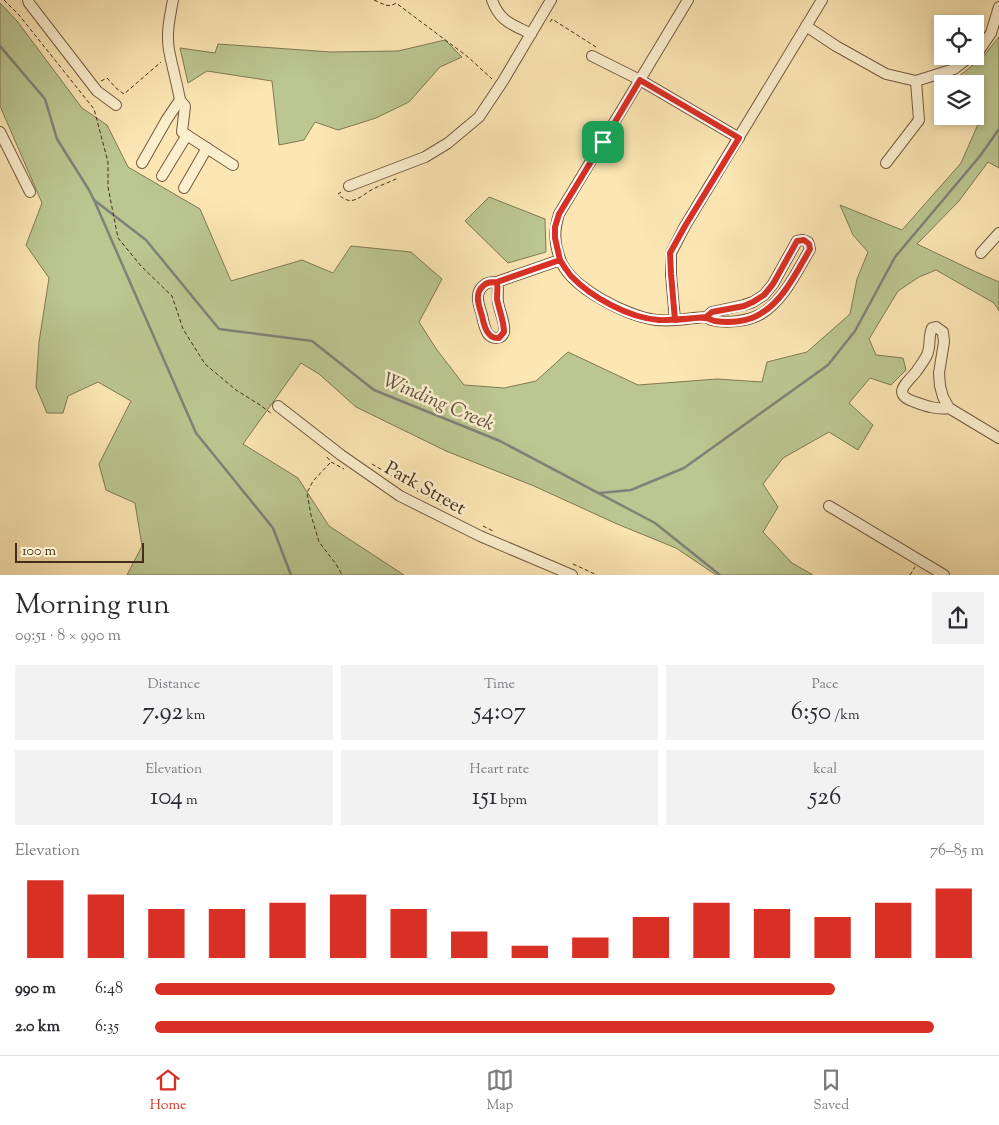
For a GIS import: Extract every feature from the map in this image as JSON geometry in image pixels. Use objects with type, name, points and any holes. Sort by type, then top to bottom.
[{"type":"street","points":[[28,0],[97,91],[116,105]]},
{"type":"street","points":[[173,0],[168,24],[169,50],[180,100],[185,106],[182,132],[234,165]]},
{"type":"street","points":[[492,0],[503,19],[531,34]]},
{"type":"street","points":[[350,186],[425,157],[448,143],[479,117],[551,0]]},
{"type":"street","points":[[688,0],[559,214],[555,227],[555,238],[560,260],[570,275],[589,292],[617,307],[638,316],[658,320],[706,317],[724,322],[748,320],[769,308],[781,296],[809,251],[808,242],[803,240],[797,241],[777,277],[764,295],[744,306],[712,312],[706,317]]},
{"type":"street","points":[[675,320],[670,253],[822,0]]},
{"type":"street","points":[[984,42],[991,33],[999,7]]},
{"type":"street","points":[[806,26],[836,46],[886,74],[916,81],[954,69],[959,65]]},
{"type":"street","points":[[592,56],[640,80],[739,138]]},
{"type":"street","points":[[886,163],[919,120],[916,81]]},
{"type":"street","points":[[142,163],[167,118],[180,100]]},
{"type":"street","points":[[0,132],[30,192]]},
{"type":"street","points":[[162,176],[187,135]]},
{"type":"street","points":[[184,188],[207,148]]},
{"type":"street","points":[[981,253],[999,233]]},
{"type":"street","points":[[497,282],[498,300],[504,330],[501,337],[495,338],[487,332],[483,321],[478,295],[479,290],[491,282],[497,282],[560,260]]},
{"type":"street","points":[[949,408],[942,409],[912,401],[903,396],[901,392],[926,356],[929,350],[930,332],[932,328],[936,327],[943,332],[944,342],[939,373],[940,386],[949,408],[999,438]]},
{"type":"street","name":"Park Street","points":[[273,409],[330,453],[400,496],[480,536],[572,575]]},
{"type":"street","points":[[829,506],[944,575]]},
{"type":"path","points":[[4,0],[19,15],[94,109],[108,162],[108,187],[118,238],[141,266],[172,296],[183,328],[205,364],[236,390],[260,405],[273,409]]},
{"type":"path","points":[[374,0],[386,6],[396,2],[468,57],[500,85]]},
{"type":"path","points":[[552,19],[600,49]]},
{"type":"path","points":[[97,80],[102,81],[107,78],[124,94],[160,62],[171,59]]},
{"type":"path","points":[[331,462],[313,481],[307,492],[319,542],[342,575]]},
{"type":"path","points":[[369,462],[447,508]]},
{"type":"path","points":[[481,526],[498,533]]},
{"type":"path","points":[[567,562],[597,575]]},
{"type":"green space","points":[[0,3],[17,21],[82,108],[107,125],[128,167],[200,209],[231,281],[302,260],[333,273],[351,246],[411,252],[442,279],[419,322],[437,350],[464,385],[504,388],[536,381],[568,352],[638,385],[717,379],[762,382],[767,362],[807,352],[850,314],[857,279],[868,252],[853,235],[840,205],[902,230],[961,163],[978,125],[984,125],[984,75],[960,75],[973,65],[984,65],[984,56],[999,37],[999,168],[988,162],[959,201],[917,244],[999,282],[999,311],[994,303],[936,270],[919,277],[898,291],[869,339],[876,355],[903,358],[906,370],[891,385],[870,378],[849,403],[873,425],[858,450],[829,432],[783,458],[763,484],[778,507],[763,532],[792,563],[813,575],[716,575],[676,548],[617,524],[534,486],[446,451],[356,407],[319,374],[301,363],[243,444],[298,478],[329,526],[404,575],[127,575],[142,546],[135,503],[106,490],[99,464],[131,401],[98,382],[68,396],[63,413],[47,413],[36,387],[39,342],[49,278],[26,245],[42,203],[0,106]]},
{"type":"green space","points":[[445,40],[462,57],[440,67],[409,102],[376,118],[338,130],[315,122],[304,140],[279,145],[272,81],[207,71],[188,83],[180,48],[215,53],[218,44],[331,52],[398,51]]},
{"type":"green space","points":[[489,197],[545,219],[546,252],[508,263],[465,221]]},
{"type":"waterway","points":[[0,46],[45,99],[57,139],[94,200],[196,433],[273,528],[291,575]]},
{"type":"waterway","points":[[600,493],[631,490],[684,468],[828,365],[855,331],[895,257],[980,156],[999,129]]},
{"type":"waterway","name":"Winding Creek","points":[[94,200],[146,240],[219,329],[312,341],[374,390],[500,441],[655,523],[720,575]]},
{"type":"route","points":[[603,142],[559,214],[555,227],[555,238],[560,260],[497,282],[491,282],[479,290],[478,300],[483,321],[487,332],[492,337],[499,338],[504,332],[497,294],[497,282],[560,260],[570,275],[589,292],[638,316],[658,320],[675,320],[706,317],[724,322],[748,320],[769,308],[781,296],[810,249],[808,242],[804,240],[798,240],[795,243],[773,284],[764,295],[753,302],[744,306],[712,312],[706,317],[675,320],[670,253],[739,138],[640,80],[603,142]]}]
